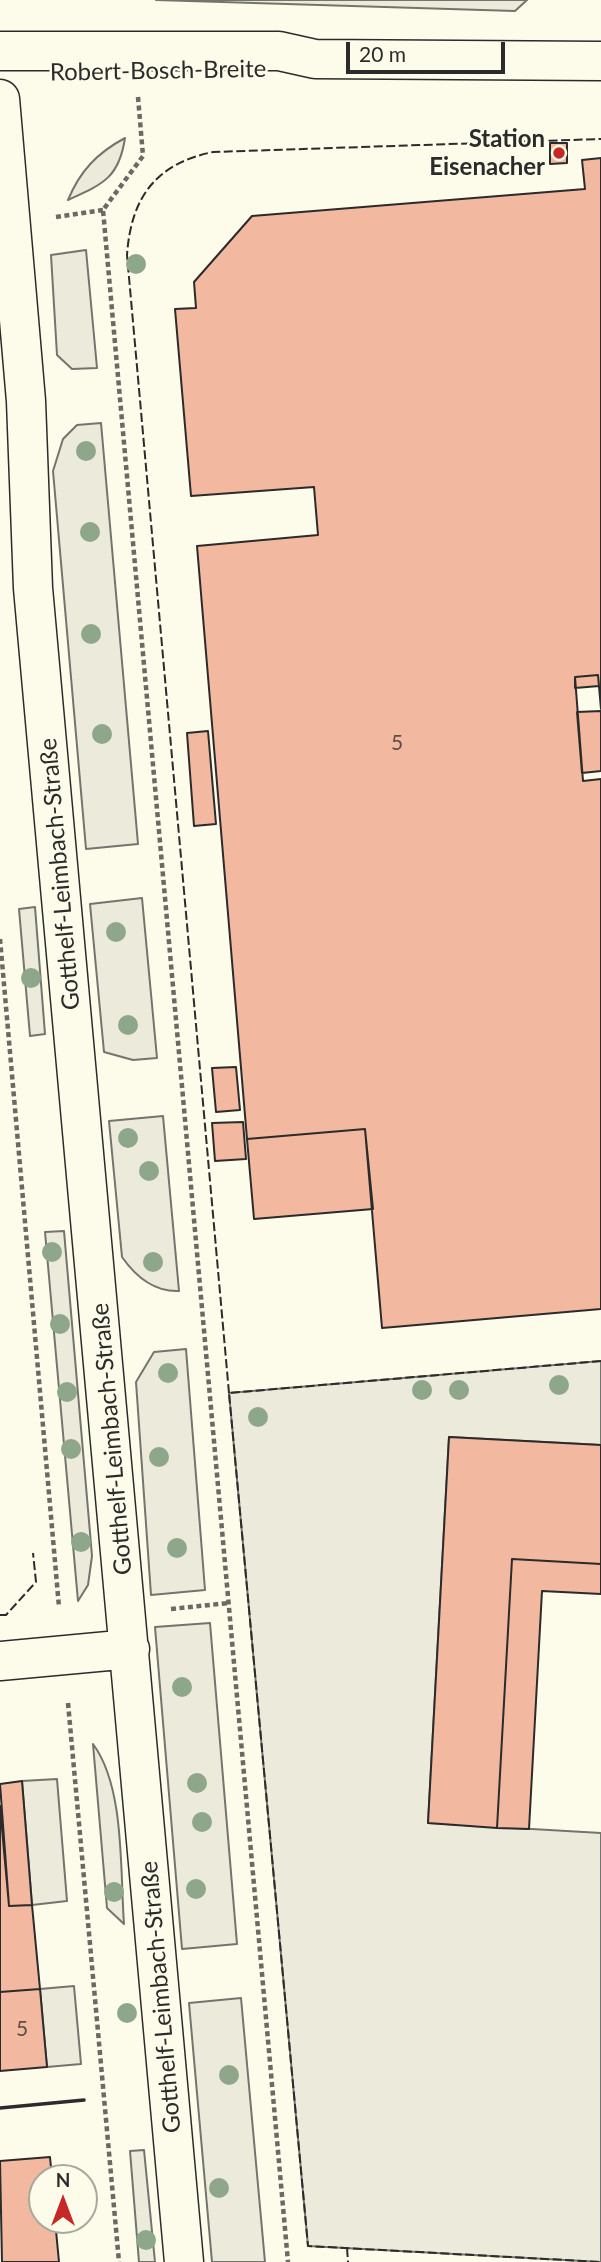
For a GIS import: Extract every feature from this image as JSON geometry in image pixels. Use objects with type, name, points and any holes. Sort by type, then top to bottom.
[{"type":"street","name":"Robert-Bosch-Breite","points":[[0,51],[279,51],[315,59],[601,61]]},
{"type":"street","name":"Robert-Bosch-Breite","points":[[0,73],[279,69],[315,59]]},
{"type":"street","name":"Gotthelf-Leimbach-Straße","points":[[0,99],[26,401],[33,588],[184,2262]]},
{"type":"street","points":[[0,1661],[130,1649]]},
{"type":"path","points":[[136,70],[143,156],[103,210],[288,2262]]},
{"type":"path","points":[[0,939],[119,2262]]},
{"type":"shaded area","points":[[156,0],[527,0],[515,11]]},
{"type":"shaded area","points":[[125,138],[114,171],[100,184],[68,200],[90,164]]},
{"type":"shaded area","points":[[86,250],[97,368],[72,369],[57,355],[51,255]]},
{"type":"shaded area","points":[[101,423],[138,844],[86,849],[53,471],[63,439],[77,425]]},
{"type":"shaded area","points":[[142,898],[157,1058],[133,1060],[104,1052],[90,904]]},
{"type":"shaded area","points":[[35,907],[45,1034],[30,1036],[19,909]]},
{"type":"shaded area","points":[[163,1116],[179,1291],[162,1289],[146,1282],[122,1257],[109,1121]]},
{"type":"shaded area","points":[[64,1231],[92,1556],[88,1585],[78,1601],[45,1232]]},
{"type":"shaded area","points":[[186,1349],[205,1590],[151,1595],[136,1382],[154,1352]]},
{"type":"shaded area","points":[[601,1361],[601,1445],[449,1437],[428,1823],[601,1833],[601,2262],[308,2246],[229,1393]]},
{"type":"shaded area","points":[[210,1623],[237,1944],[182,1949],[155,1627]]},
{"type":"shaded area","points":[[93,1744],[111,1783],[116,1806],[124,1924],[107,1908]]},
{"type":"shaded area","points":[[57,1779],[67,1901],[32,1905],[22,1781]]},
{"type":"shaded area","points":[[74,1986],[81,2064],[47,2067],[40,1989]]},
{"type":"shaded area","points":[[241,1998],[265,2262],[212,2262],[189,2003]]},
{"type":"shaded area","points":[[144,2150],[155,2262],[139,2262],[130,2151]]},
{"type":"building","name":"Station Eisenacher","points":[[550,143],[567,143],[567,163],[550,164]]},
{"type":"building","points":[[601,158],[601,709],[598,675],[575,677],[583,781],[601,779],[601,1309],[382,1328],[365,1129],[247,1139],[197,546],[318,535],[314,487],[191,496],[175,309],[196,308],[194,282],[252,216],[585,189],[582,160]]},
{"type":"building","points":[[598,675],[599,686],[575,688],[575,677]]},
{"type":"building","points":[[601,711],[601,771],[582,773],[577,712]]},
{"type":"building","points":[[208,731],[216,824],[194,826],[187,733]]},
{"type":"building","points":[[236,1067],[240,1110],[216,1112],[212,1068]]},
{"type":"building","points":[[243,1122],[246,1159],[215,1161],[212,1123]]},
{"type":"building","points":[[365,1129],[373,1209],[254,1219],[247,1139]]},
{"type":"building","points":[[449,1437],[601,1445],[601,1564],[512,1559],[497,1828],[428,1823]]},
{"type":"building","points":[[512,1559],[601,1564],[601,1594],[542,1591],[529,1829],[497,1828]]},
{"type":"building","points":[[22,1781],[32,1905],[9,1906],[0,1784]]},
{"type":"building","points":[[0,1806],[9,1906],[32,1905],[40,1989],[0,1992]]},
{"type":"building","points":[[40,1989],[47,2067],[0,2071],[0,1992]]},
{"type":"building","points":[[50,2157],[51,2164],[28,2164],[28,2234],[56,2234],[59,2262],[2,2262],[0,2161]]},
{"type":"fence","points":[[229,1393],[127,255],[134,217],[141,201],[161,175],[176,165],[213,152],[601,139]]},
{"type":"fence","points":[[601,1361],[229,1393],[308,2246],[601,2262]]},
{"type":"fence","points":[[0,1615],[6,1615],[36,1582],[33,1553]]},
{"type":"fence","points":[[347,2248],[348,2262]]},
{"type":"wall","points":[[0,2108],[84,2100]]},
{"type":"place","name":"Station Eisenacher","points":[[559,153]]}]
